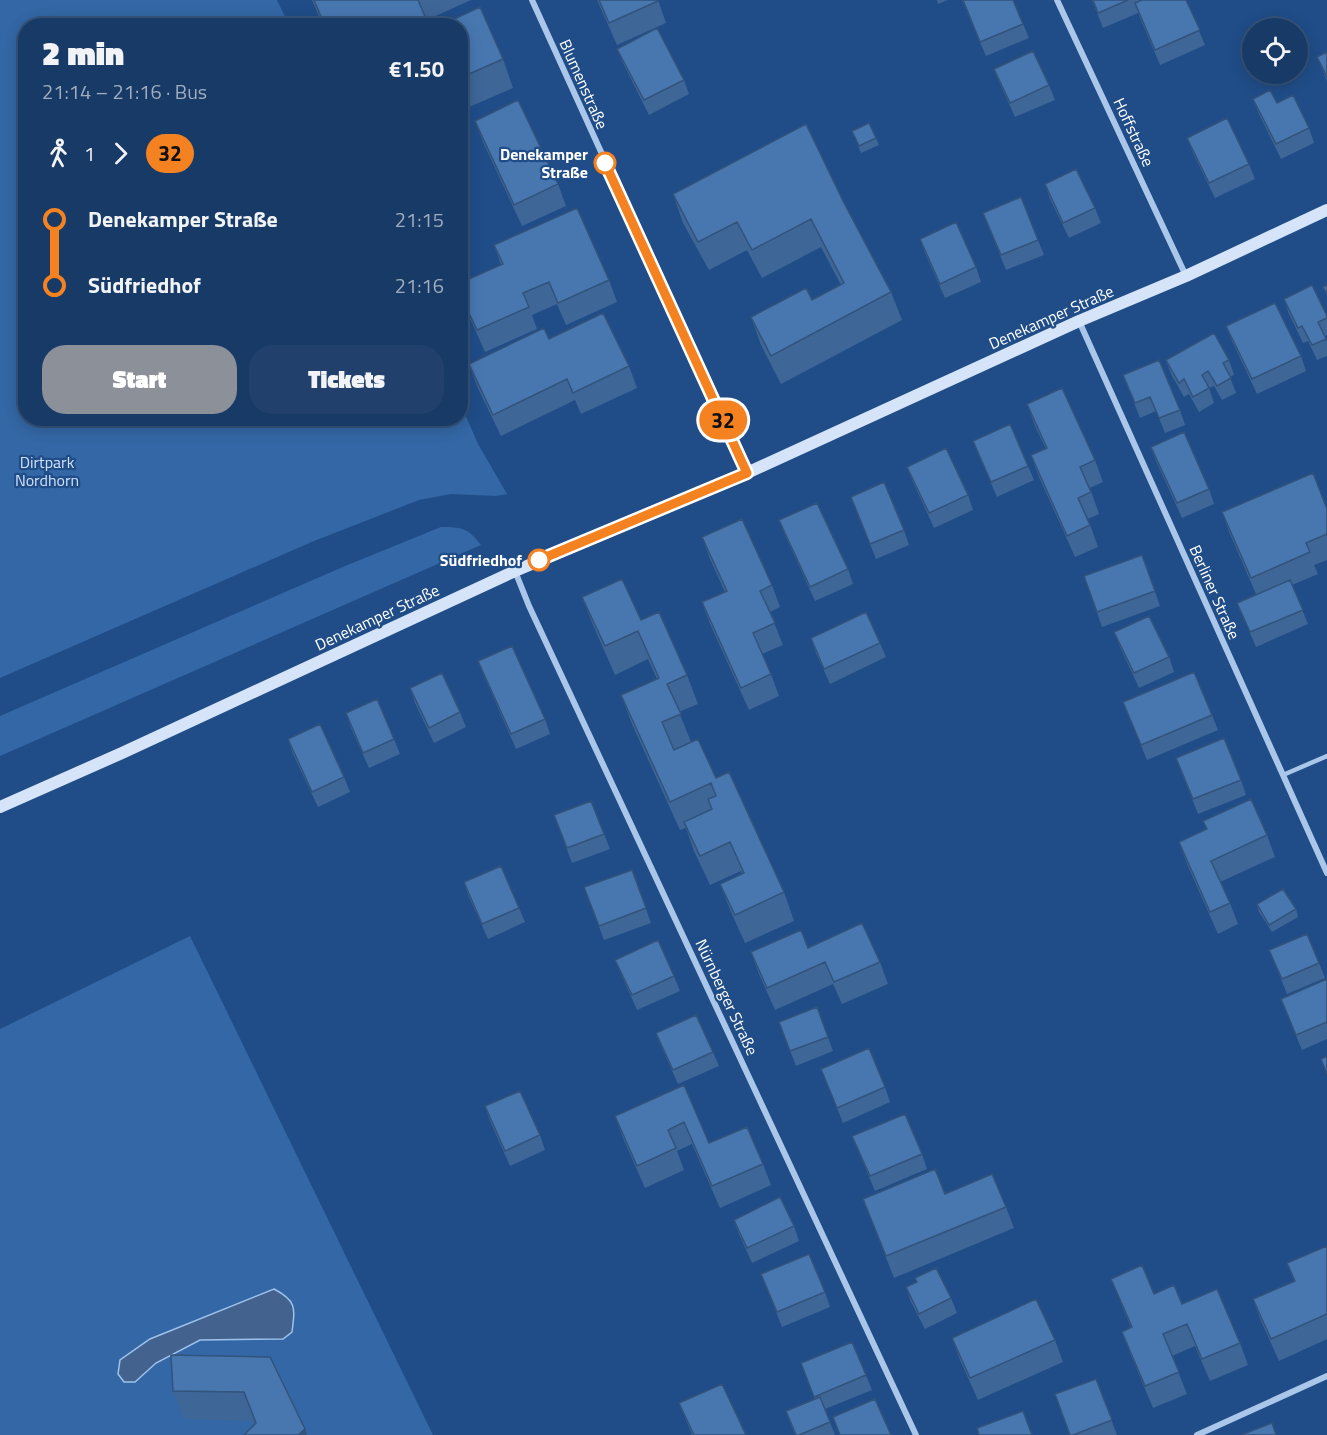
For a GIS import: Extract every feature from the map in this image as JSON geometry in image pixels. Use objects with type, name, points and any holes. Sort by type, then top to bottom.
[{"type":"street","name":"Blumenstraße","points":[[532,0],[747,473]]},
{"type":"street","name":"Hoffstraße","points":[[1057,0],[1186,276]]},
{"type":"street","name":"Denekamper Straße","points":[[0,807],[123,753],[515,571],[747,473],[1079,321],[1186,276],[1327,210]]},
{"type":"street","name":"Berliner Straße","points":[[1079,321],[1327,873]]},
{"type":"street","name":"Nürnberger Straße","points":[[515,571],[529,606],[916,1435]]},
{"type":"street","points":[[1197,1435],[1327,1376]]},
{"type":"lane","points":[[1283,776],[1327,756]]},
{"type":"green space","name":"Dirtpark Nordhorn","points":[[0,0],[277,0],[286,18],[18,18],[18,426],[468,426],[468,421],[478,444],[507,494],[496,496],[451,494],[419,500],[314,541],[0,678]]},
{"type":"green space","points":[[441,527],[464,530],[481,545],[0,756],[0,716],[345,566]]},
{"type":"green space","points":[[190,936],[433,1435],[0,1435],[0,1029]]},
{"type":"shaded area","points":[[274,1289],[287,1297],[294,1311],[292,1332],[283,1339],[200,1340],[156,1363],[135,1382],[124,1382],[118,1374],[120,1360],[150,1339]]},
{"type":"building","points":[[314,0],[418,0],[426,18],[322,18]]},
{"type":"building","points":[[599,0],[658,0],[658,1],[609,23]]},
{"type":"building","points":[[963,0],[1013,0],[1023,24],[980,42]]},
{"type":"building","points":[[1093,0],[1128,0],[1098,13]]},
{"type":"building","points":[[1142,0],[1186,0],[1200,30],[1155,50],[1135,3]]},
{"type":"building","points":[[480,7],[503,59],[468,74],[468,18],[456,18]]},
{"type":"building","points":[[657,28],[684,80],[644,100],[617,49]]},
{"type":"building","points":[[1033,51],[1049,85],[1010,103],[994,69]]},
{"type":"building","points":[[1327,52],[1327,77],[1317,57]]},
{"type":"building","points":[[1270,90],[1277,103],[1293,95],[1309,128],[1276,144],[1253,99]]},
{"type":"building","points":[[518,100],[558,184],[514,205],[475,121]]},
{"type":"building","points":[[1227,118],[1249,164],[1209,183],[1187,138]]},
{"type":"building","points":[[869,123],[876,138],[859,146],[852,131]]},
{"type":"building","points":[[806,124],[891,292],[771,356],[751,317],[806,288],[812,300],[844,283],[811,219],[752,250],[737,222],[698,242],[673,194]]},
{"type":"building","points":[[1076,169],[1095,208],[1063,223],[1045,184]]},
{"type":"building","points":[[1021,197],[1038,240],[1001,255],[983,213]]},
{"type":"building","points":[[577,208],[609,280],[558,303],[549,282],[523,293],[529,307],[477,330],[468,311],[468,279],[503,264],[494,245]]},
{"type":"building","points":[[956,222],[976,267],[940,284],[920,239]]},
{"type":"building","points":[[1312,285],[1327,318],[1318,322],[1326,339],[1312,345],[1302,326],[1298,328],[1284,299]]},
{"type":"building","points":[[1275,303],[1301,356],[1252,379],[1226,326]]},
{"type":"building","points":[[603,313],[629,366],[573,393],[567,379],[493,415],[469,364],[544,328],[549,339]]},
{"type":"building","points":[[1214,333],[1229,360],[1223,363],[1231,378],[1217,386],[1208,371],[1202,375],[1209,388],[1193,397],[1184,379],[1179,383],[1166,360]]},
{"type":"building","points":[[1159,360],[1180,410],[1159,418],[1150,397],[1135,403],[1123,375]]},
{"type":"building","points":[[1062,388],[1095,460],[1080,467],[1091,492],[1078,498],[1090,525],[1067,536],[1031,455],[1047,448],[1027,404]]},
{"type":"building","points":[[1010,424],[1028,466],[991,482],[973,441]]},
{"type":"building","points":[[1184,432],[1209,489],[1177,503],[1151,447]]},
{"type":"building","points":[[946,448],[968,495],[929,513],[907,467]]},
{"type":"building","points":[[1313,473],[1327,509],[1327,534],[1306,543],[1310,552],[1251,578],[1222,512]]},
{"type":"building","points":[[884,482],[904,530],[870,544],[851,497]]},
{"type":"building","points":[[817,503],[848,569],[810,587],[779,520]]},
{"type":"building","points":[[742,519],[772,585],[760,591],[775,623],[753,633],[771,674],[741,688],[702,602],[727,591],[702,537]]},
{"type":"building","points":[[1142,555],[1155,591],[1097,612],[1084,576]]},
{"type":"building","points":[[622,579],[641,620],[659,612],[687,675],[667,684],[681,714],[662,722],[674,750],[698,739],[716,778],[729,772],[784,892],[735,915],[720,884],[744,873],[730,842],[700,856],[684,822],[712,809],[708,799],[716,796],[711,783],[670,802],[621,695],[659,678],[638,631],[605,646],[582,597]]},
{"type":"building","points":[[1290,580],[1303,610],[1250,632],[1237,603]]},
{"type":"building","points":[[866,612],[880,643],[824,669],[811,638]]},
{"type":"building","points":[[1149,616],[1169,657],[1134,673],[1114,632]]},
{"type":"building","points":[[512,646],[545,719],[511,734],[478,661]]},
{"type":"building","points":[[1194,672],[1212,715],[1141,745],[1123,702]]},
{"type":"building","points":[[442,673],[460,712],[429,728],[410,688]]},
{"type":"building","points":[[377,699],[394,739],[363,753],[346,713]]},
{"type":"building","points":[[320,724],[344,777],[312,792],[288,739]]},
{"type":"building","points":[[1224,738],[1241,780],[1193,799],[1176,758]]},
{"type":"building","points":[[1251,799],[1267,835],[1211,861],[1230,903],[1210,912],[1179,842],[1207,829],[1203,821]]},
{"type":"building","points":[[591,801],[604,834],[567,848],[554,815]]},
{"type":"building","points":[[501,866],[519,908],[482,924],[464,882]]},
{"type":"building","points":[[632,870],[646,908],[599,926],[584,887]]},
{"type":"building","points":[[1283,889],[1296,909],[1269,925],[1257,904]]},
{"type":"building","points":[[862,923],[880,962],[834,982],[825,962],[767,988],[751,952],[801,930],[808,948]]},
{"type":"building","points":[[1307,934],[1319,963],[1282,979],[1269,950]]},
{"type":"building","points":[[658,940],[674,976],[632,995],[615,960]]},
{"type":"building","points":[[1327,979],[1327,1022],[1296,1035],[1281,999]]},
{"type":"building","points":[[817,1007],[828,1037],[790,1051],[779,1022]]},
{"type":"building","points":[[696,1015],[713,1052],[673,1070],[656,1033]]},
{"type":"building","points":[[869,1048],[885,1087],[837,1108],[821,1069]]},
{"type":"building","points":[[1327,1056],[1327,1074],[1321,1059]]},
{"type":"building","points":[[684,1085],[709,1143],[747,1127],[763,1164],[712,1186],[684,1122],[668,1130],[676,1148],[637,1166],[615,1116]]},
{"type":"building","points":[[520,1091],[540,1135],[505,1151],[485,1106]]},
{"type":"building","points":[[905,1114],[922,1154],[870,1176],[852,1136]]},
{"type":"building","points":[[935,1169],[945,1194],[992,1174],[1006,1207],[886,1256],[863,1199]]},
{"type":"building","points":[[780,1197],[794,1226],[747,1248],[734,1220]]},
{"type":"building","points":[[1327,1246],[1327,1314],[1271,1339],[1253,1299],[1295,1281],[1287,1263]]},
{"type":"building","points":[[809,1254],[825,1292],[777,1312],[761,1274]]},
{"type":"building","points":[[1142,1265],[1154,1294],[1174,1285],[1182,1304],[1217,1289],[1240,1343],[1202,1359],[1187,1324],[1163,1334],[1179,1372],[1145,1386],[1122,1332],[1132,1327],[1111,1279]]},
{"type":"building","points":[[936,1268],[951,1298],[919,1314],[906,1287],[917,1282],[915,1278]]},
{"type":"building","points":[[1036,1299],[1055,1340],[970,1378],[952,1338]]},
{"type":"building","points":[[852,1342],[866,1375],[814,1397],[801,1363]]},
{"type":"building","points":[[171,1355],[270,1357],[305,1429],[298,1435],[244,1435],[256,1423],[244,1392],[173,1391]]},
{"type":"building","points":[[1096,1379],[1112,1420],[1070,1435],[1055,1394]]},
{"type":"building","points":[[722,1384],[746,1435],[694,1435],[679,1403]]},
{"type":"building","points":[[820,1397],[830,1422],[796,1435],[786,1411]]},
{"type":"building","points":[[875,1399],[891,1435],[840,1435],[833,1417]]},
{"type":"building","points":[[1023,1411],[1032,1435],[979,1435],[977,1428]]},
{"type":"building","points":[[1272,1423],[1276,1435],[1241,1435]]},
{"type":"bus line","name":"32","points":[[539,560],[747,473],[605,163]]},
{"type":"place","name":"Denekamper Straße","points":[[605,163]]},
{"type":"place","name":"Südfriedhof","points":[[539,560]]}]
